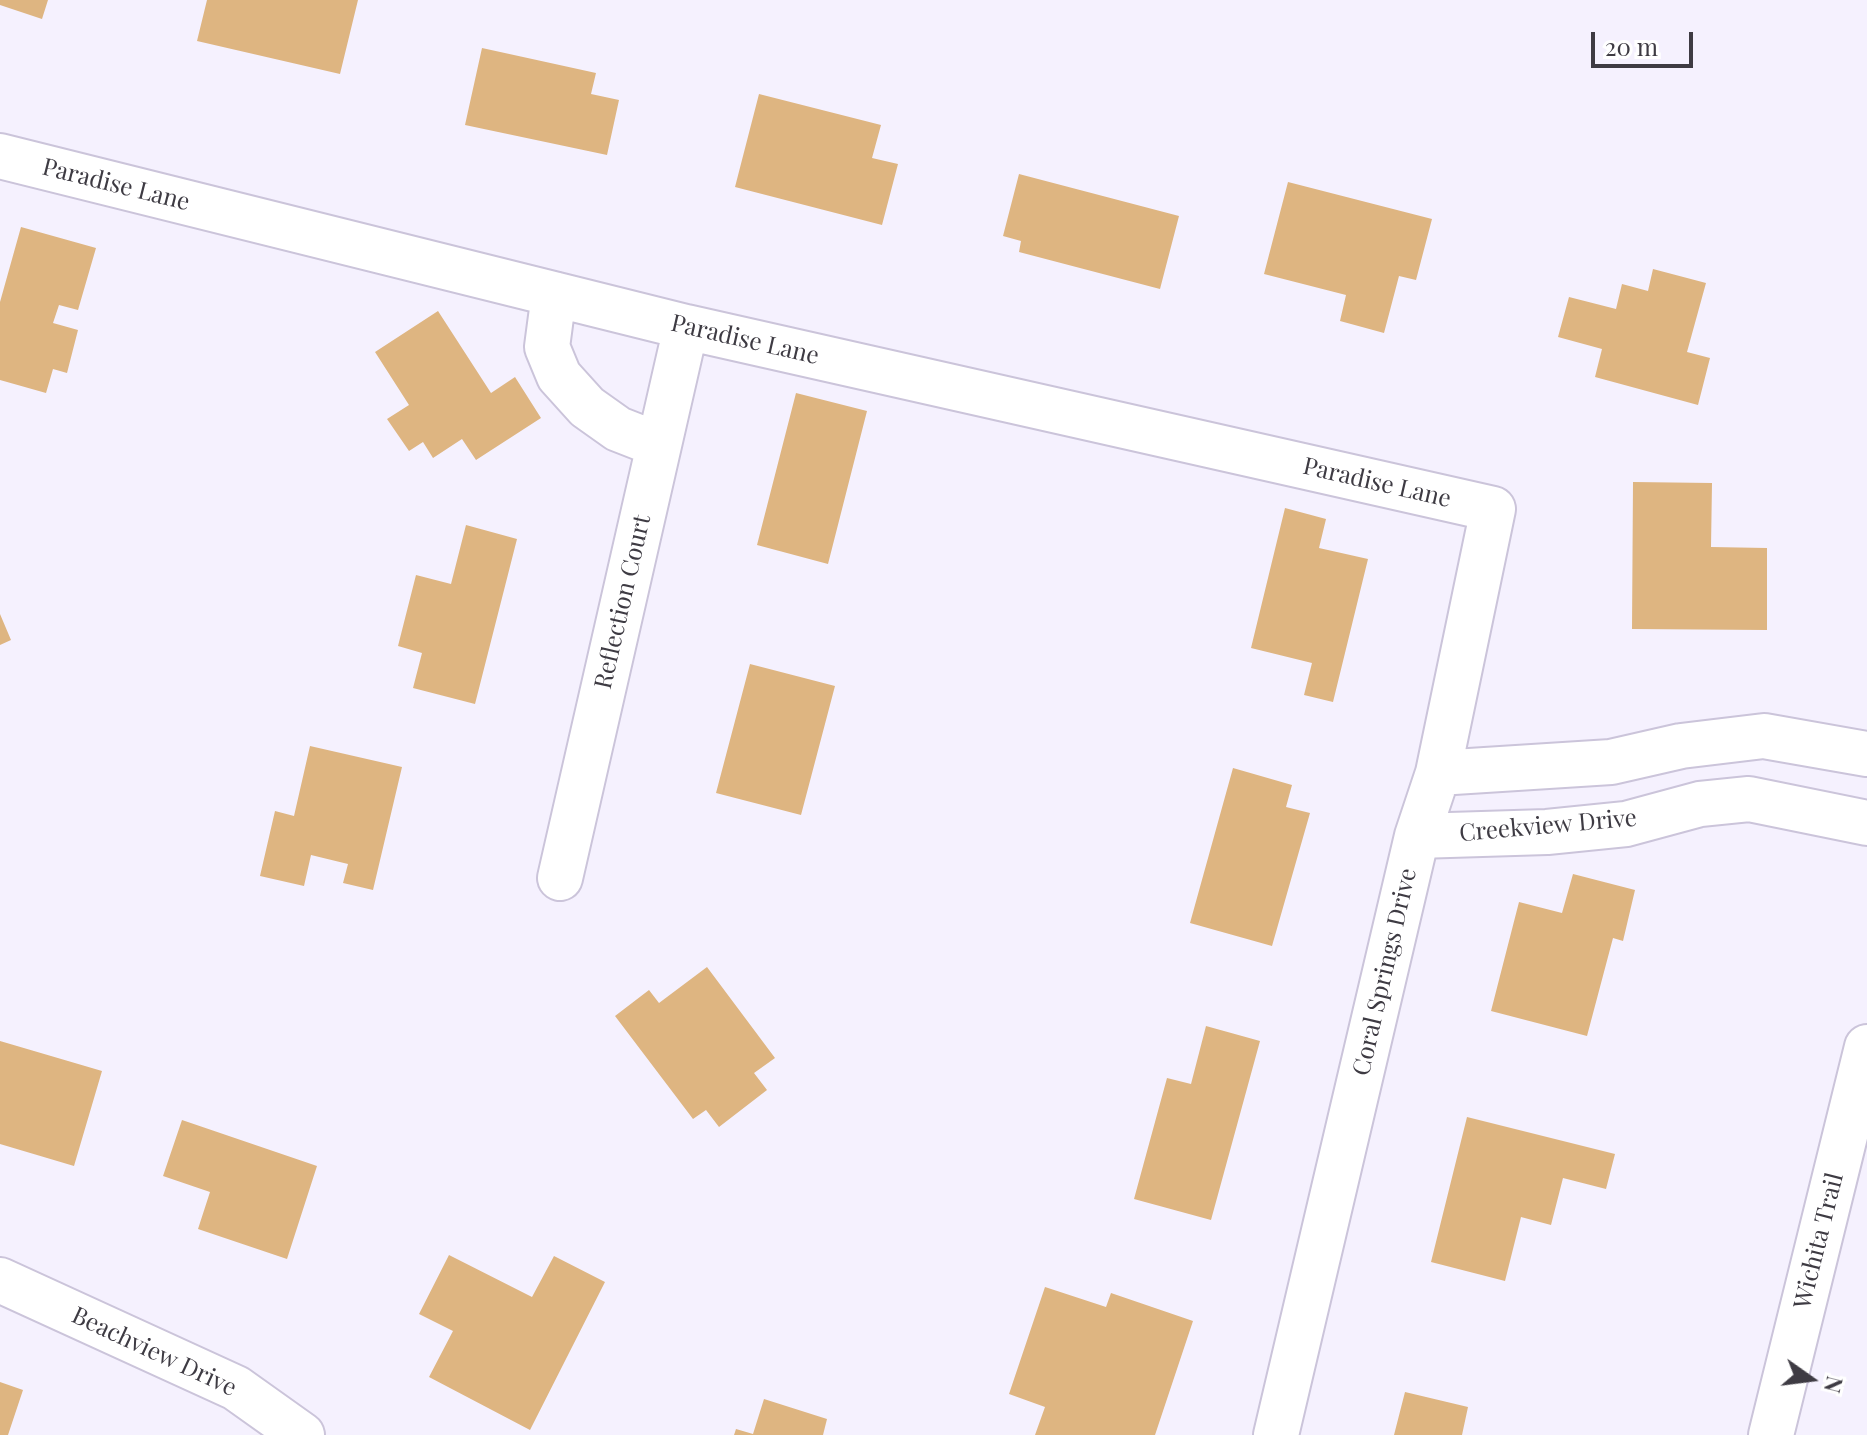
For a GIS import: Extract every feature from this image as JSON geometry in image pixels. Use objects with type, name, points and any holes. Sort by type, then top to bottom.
[{"type":"street","name":"Paradise Lane","points":[[0,156],[686,327],[1493,509]]},
{"type":"street","points":[[554,294],[547,347],[559,376],[587,407],[618,429],[659,445]]},
{"type":"street","name":"Reflection Court","points":[[560,878],[686,327]]},
{"type":"street","name":"Coral Springs Drive","points":[[1276,1435],[1417,836],[1438,773],[1493,509]]},
{"type":"street","points":[[1438,773],[1611,762],[1681,746],[1764,736],[1867,754]]},
{"type":"street","name":"Creekview Drive","points":[[1417,836],[1547,832],[1626,824],[1700,804],[1749,799],[1867,823]]},
{"type":"street","name":"Wichita Trail","points":[[1771,1435],[1867,1047]]},
{"type":"street","name":"Beachview Drive","points":[[0,1280],[236,1388],[302,1435]]},
{"type":"building","points":[[0,0],[48,0],[42,19],[0,5]]},
{"type":"building","points":[[207,0],[358,0],[340,74],[197,41]]},
{"type":"building","points":[[482,48],[596,73],[591,94],[619,100],[607,155],[465,125]]},
{"type":"building","points":[[759,94],[881,125],[872,158],[898,164],[882,225],[735,187]]},
{"type":"building","points":[[1019,174],[1179,216],[1160,289],[1019,252],[1021,241],[1003,236]]},
{"type":"building","points":[[1288,182],[1432,219],[1416,280],[1399,276],[1384,333],[1340,321],[1346,295],[1264,274]]},
{"type":"building","points":[[21,227],[96,248],[78,310],[59,305],[53,323],[78,330],[67,373],[53,369],[46,393],[0,380],[0,302]]},
{"type":"building","points":[[1653,269],[1706,283],[1687,352],[1710,358],[1698,405],[1595,377],[1602,349],[1558,337],[1569,297],[1616,309],[1622,284],[1648,291]]},
{"type":"building","points":[[438,311],[491,393],[515,377],[541,418],[476,460],[462,439],[433,458],[423,442],[409,451],[387,419],[409,405],[375,352]]},
{"type":"building","points":[[796,393],[867,411],[828,564],[757,545]]},
{"type":"building","points":[[1633,482],[1712,483],[1711,547],[1767,548],[1767,630],[1632,629]]},
{"type":"building","points":[[1285,508],[1326,519],[1319,548],[1368,559],[1333,702],[1304,695],[1312,663],[1251,648]]},
{"type":"building","points":[[466,525],[517,539],[475,704],[413,688],[422,653],[398,646],[416,575],[451,584]]},
{"type":"building","points":[[0,614],[11,640],[0,645]]},
{"type":"building","points":[[750,664],[835,686],[801,815],[716,793]]},
{"type":"building","points":[[310,746],[402,767],[373,890],[343,883],[348,864],[311,855],[304,886],[260,876],[275,811],[294,816]]},
{"type":"building","points":[[1233,768],[1292,785],[1286,807],[1310,813],[1272,946],[1190,923]]},
{"type":"building","points":[[1573,874],[1635,890],[1623,941],[1613,938],[1587,1036],[1491,1011],[1519,902],[1562,913]]},
{"type":"building","points":[[707,967],[775,1058],[754,1073],[767,1090],[719,1127],[706,1110],[693,1119],[615,1016],[649,990],[659,1003]]},
{"type":"building","points":[[1206,1026],[1260,1041],[1211,1220],[1134,1199],[1167,1078],[1191,1084]]},
{"type":"building","points":[[0,1041],[102,1071],[74,1166],[0,1144]]},
{"type":"building","points":[[1467,1117],[1615,1154],[1606,1189],[1563,1178],[1551,1225],[1521,1217],[1505,1281],[1431,1262]]},
{"type":"building","points":[[182,1120],[317,1166],[287,1259],[198,1229],[210,1192],[163,1176]]},
{"type":"building","points":[[449,1255],[532,1297],[554,1256],[605,1282],[530,1430],[429,1377],[453,1331],[419,1314]]},
{"type":"building","points":[[1045,1287],[1106,1307],[1111,1293],[1193,1321],[1155,1435],[1035,1435],[1045,1407],[1009,1394]]},
{"type":"building","points":[[0,1382],[23,1390],[8,1435],[0,1435]]},
{"type":"building","points":[[1405,1392],[1468,1407],[1462,1435],[1394,1435]]},
{"type":"building","points":[[764,1399],[827,1419],[823,1435],[734,1435],[736,1429],[753,1434]]}]
